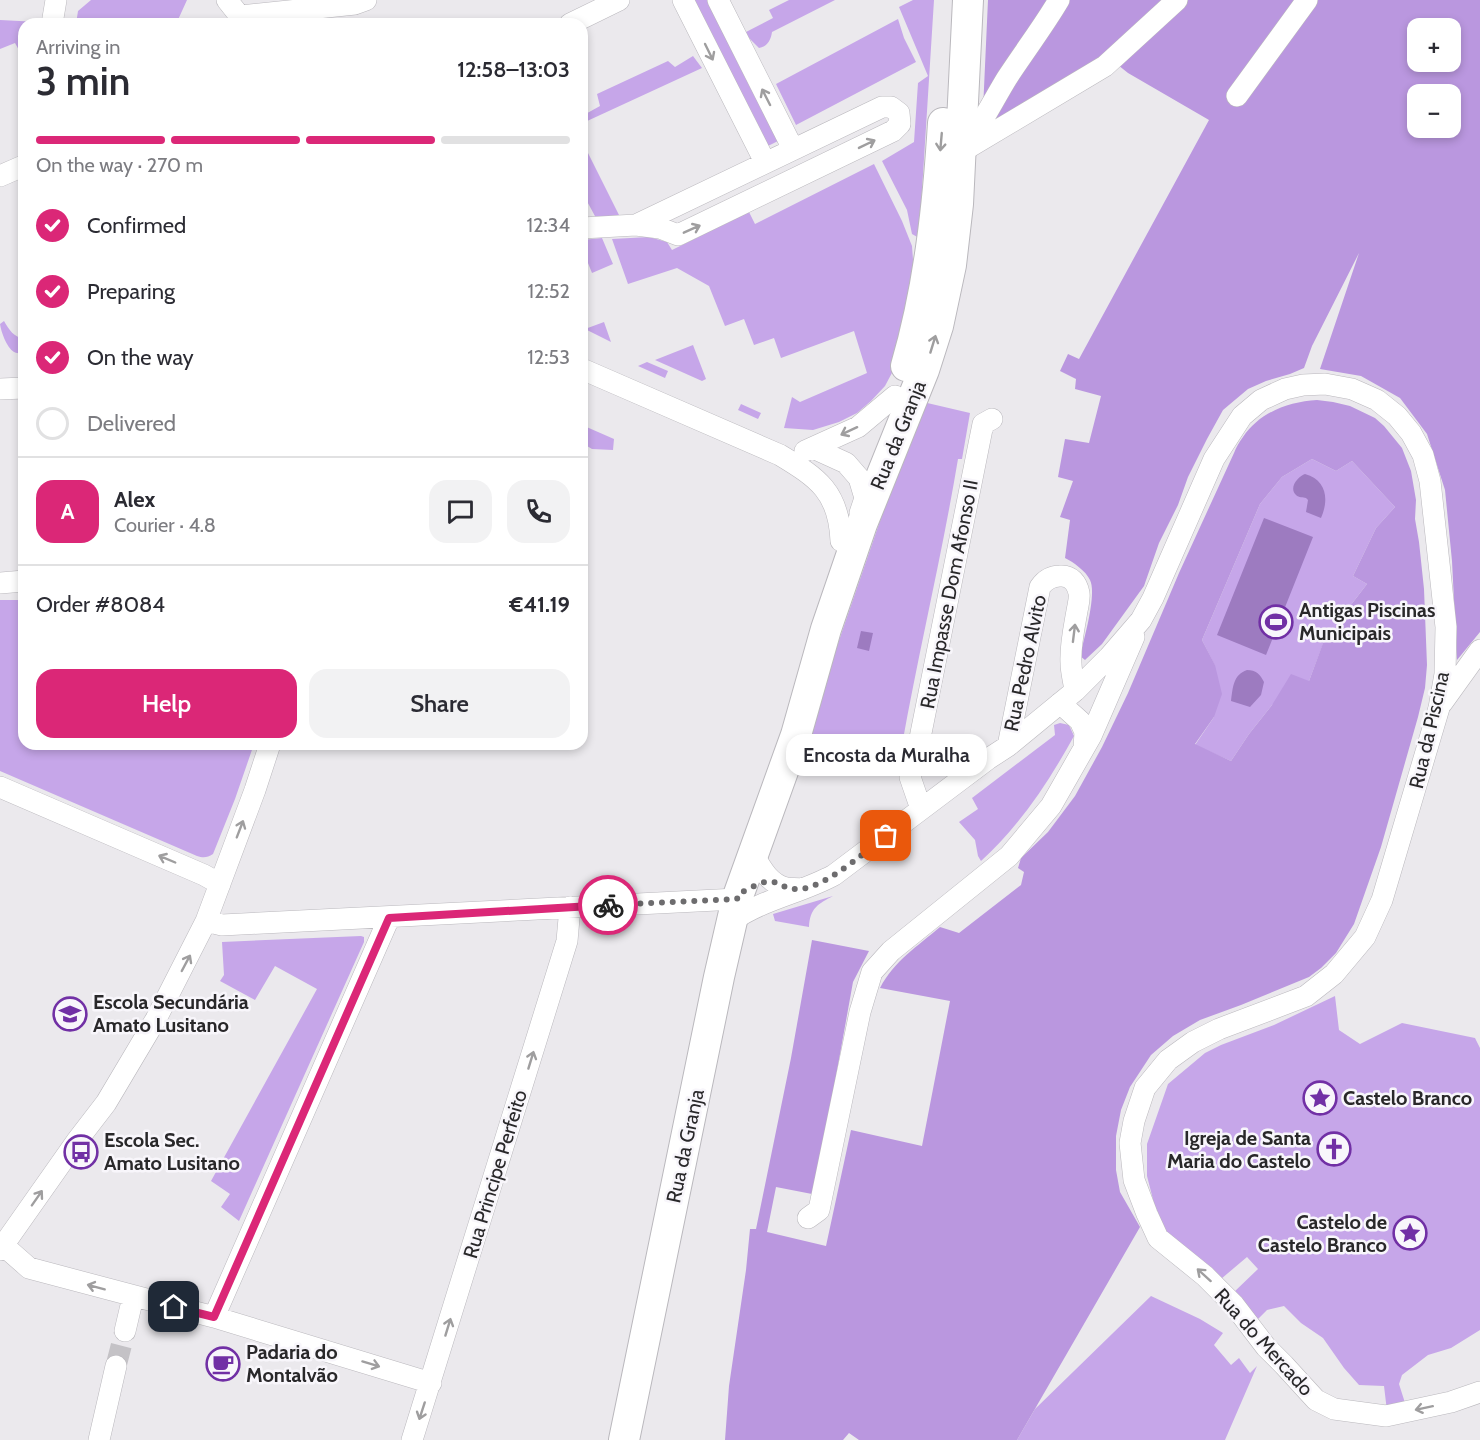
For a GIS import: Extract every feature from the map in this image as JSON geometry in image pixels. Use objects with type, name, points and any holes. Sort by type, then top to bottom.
[{"type":"main road","name":"Rua da Granja","points":[[624,1440],[736,904],[796,735],[829,618],[862,524],[895,396],[908,362],[928,270],[935,212],[947,70],[948,0]]},
{"type":"main road","name":"Rua da Granja","points":[[753,854],[758,807],[804,651],[841,541],[924,370],[938,326],[952,255],[958,204],[968,0]]},
{"type":"street","points":[[53,18],[56,0]]},
{"type":"street","points":[[238,13],[355,4],[366,0]]},
{"type":"street","points":[[582,18],[619,0]]},
{"type":"street","points":[[683,0],[765,162]]},
{"type":"street","points":[[718,0],[793,149]]},
{"type":"street","points":[[961,152],[1059,0]]},
{"type":"street","points":[[961,152],[1106,66],[1178,0]]},
{"type":"street","points":[[1237,96],[1306,0]]},
{"type":"street","points":[[588,228],[636,225],[660,228],[678,235],[893,131],[900,124],[899,113],[891,107],[882,106],[636,225]]},
{"type":"street","points":[[0,176],[18,169]]},
{"type":"street","points":[[588,372],[780,455],[811,474],[829,493],[835,507],[841,541]]},
{"type":"street","name":"Rua da Piscina","points":[[736,904],[748,910],[834,875],[1008,746],[1068,697],[1109,657],[1141,620],[1153,598],[1214,459],[1242,416],[1262,400],[1285,389],[1325,384],[1352,389],[1377,400],[1397,416],[1411,433],[1423,455],[1430,481],[1446,627],[1445,674],[1439,708],[1382,900],[1365,937],[1335,974],[1305,996],[1219,1029],[1192,1042],[1168,1060],[1145,1088],[1134,1121],[1130,1143],[1134,1180],[1146,1214]]},
{"type":"street","points":[[0,389],[18,388]]},
{"type":"street","points":[[780,455],[801,453],[858,427],[895,396]]},
{"type":"street","name":"Rua Impasse Dom Afonso II","points":[[921,809],[910,777],[983,424],[992,419]]},
{"type":"street","points":[[813,448],[846,463],[859,478],[872,480]]},
{"type":"street","points":[[822,486],[841,488],[872,480]]},
{"type":"street","name":"Rua Pedro Alvito","points":[[1008,746],[1040,587],[1052,577],[1061,576],[1073,579],[1080,596],[1073,636],[1068,697]]},
{"type":"street","points":[[0,583],[18,582]]},
{"type":"street","points":[[808,1218],[819,1210],[860,1011],[872,972],[891,951],[1009,856],[1051,806],[1091,736],[1141,620]]},
{"type":"street","points":[[1439,708],[1480,650]]},
{"type":"street","points":[[1068,697],[1085,732],[1084,748]]},
{"type":"street","points":[[268,750],[206,921],[156,1019],[106,1103],[2,1248],[29,1268],[214,1317],[431,1383]]},
{"type":"street","points":[[0,787],[220,884]]},
{"type":"street","points":[[753,854],[762,870],[772,881],[786,888],[802,889]]},
{"type":"street","points":[[206,921],[222,925],[570,907],[736,904],[760,884],[772,881]]},
{"type":"street","name":"Rua Principe Perfeito","points":[[412,1440],[567,941],[570,907]]},
{"type":"street","points":[[214,1317],[389,918]]},
{"type":"street","name":"Rua do Mercado","points":[[1146,1214],[1158,1238],[1205,1276],[1234,1305],[1266,1347],[1316,1400],[1334,1409],[1386,1416],[1451,1402],[1480,1392]]},
{"type":"street","points":[[124,1330],[133,1297]]},
{"type":"street","points":[[99,1440],[116,1366]]},
{"type":"shaded area","points":[[91,0],[187,0],[179,18],[77,18],[78,11]]},
{"type":"shaded area","points":[[693,0],[708,0],[778,141],[764,148]]},
{"type":"shaded area","points":[[789,0],[835,0],[772,32],[768,43],[759,48],[744,33],[773,18],[769,10]]},
{"type":"shaded area","points":[[913,0],[934,0],[919,238],[912,234],[907,210],[882,161],[914,142],[918,83],[928,76],[899,7]]},
{"type":"shaded area","points":[[988,0],[1480,0],[1480,632],[1457,660],[1452,561],[1445,490],[1427,434],[1400,398],[1361,376],[1320,369],[1359,253],[1312,346],[1304,368],[1248,389],[1223,410],[1188,477],[1178,505],[1159,543],[1144,586],[1102,644],[1085,660],[1080,656],[1089,617],[1092,587],[1086,573],[1065,558],[1070,520],[1060,517],[1073,481],[1058,477],[1065,439],[1089,443],[1101,396],[1075,389],[1076,379],[1060,371],[1068,354],[1079,359],[1209,120],[1128,73],[1108,57],[982,132]]},
{"type":"shaded area","points":[[898,19],[904,38],[916,62],[796,125],[776,84]]},
{"type":"shaded area","points":[[0,20],[18,21],[18,48],[15,43],[0,49]]},
{"type":"shaded area","points":[[693,56],[702,68],[588,121],[588,113],[600,106],[597,94],[668,61],[675,67]]},
{"type":"shaded area","points":[[588,153],[620,217],[596,218],[588,203]]},
{"type":"shaded area","points":[[874,164],[912,246],[914,273],[894,369],[885,386],[857,413],[839,422],[813,430],[784,428],[792,397],[800,402],[867,373],[854,331],[781,358],[774,338],[754,345],[744,319],[725,326],[709,286],[677,268],[628,284],[612,239],[649,237],[667,242],[672,250],[749,212],[755,224]]},
{"type":"shaded area","points":[[602,238],[613,264],[592,273],[588,263],[588,239]]},
{"type":"shaded area","points":[[4,321],[18,337],[18,353],[11,350],[6,343],[0,324]]},
{"type":"shaded area","points":[[604,322],[611,342],[588,330],[588,328]]},
{"type":"shaded area","points":[[693,345],[706,379],[702,381],[655,360]]},
{"type":"shaded area","points":[[647,362],[668,371],[665,378],[638,366]]},
{"type":"shaded area","points":[[1317,400],[1350,406],[1375,418],[1402,448],[1411,471],[1416,500],[1415,519],[1424,589],[1427,665],[1425,688],[1381,847],[1354,924],[1336,953],[1309,977],[1200,1020],[1173,1036],[1151,1055],[1130,1087],[1121,1110],[1116,1136],[1116,1170],[1120,1192],[1140,1227],[1017,1440],[859,1440],[849,1433],[843,1440],[725,1440],[729,1386],[750,1229],[756,1229],[791,1058],[812,940],[869,951],[853,982],[812,1194],[776,1187],[767,1232],[826,1246],[851,1130],[922,1146],[950,1001],[880,988],[899,962],[940,927],[959,933],[1021,885],[1024,872],[1018,868],[1021,858],[1048,832],[1075,796],[1102,747],[1239,443],[1250,428],[1266,415],[1285,406]],"holes":[[[1312,459],[1336,471],[1352,461],[1395,507],[1376,528],[1353,576],[1367,584],[1347,610],[1337,639],[1326,635],[1309,681],[1291,674],[1272,705],[1231,761],[1195,744],[1214,717],[1222,694],[1215,665],[1202,640],[1260,504],[1282,477]]]},
{"type":"shaded area","points":[[923,402],[970,413],[962,459],[958,459],[902,745],[874,741],[850,743],[826,751],[800,765],[823,687]]},
{"type":"shaded area","points":[[741,404],[761,413],[758,419],[738,410]]},
{"type":"shaded area","points":[[588,428],[614,439],[613,450],[592,449],[588,447]]},
{"type":"shaded area","name":"Antigas Piscinas Municipais","points":[[1312,459],[1336,471],[1352,461],[1395,507],[1376,528],[1353,576],[1367,584],[1347,610],[1337,640],[1326,636],[1309,681],[1272,705],[1231,761],[1195,745],[1214,717],[1215,666],[1202,640],[1260,504],[1282,477]]},
{"type":"shaded area","points":[[1305,474],[1322,486],[1325,504],[1321,518],[1306,512],[1308,500],[1297,496],[1294,492],[1295,482]]},
{"type":"shaded area","points":[[1264,518],[1313,537],[1266,655],[1217,635]]},
{"type":"shaded area","points":[[0,600],[18,600],[18,750],[252,750],[213,854],[205,857],[197,856],[0,771]]},
{"type":"shaded area","points":[[861,631],[873,633],[869,651],[857,648]]},
{"type":"shaded area","points":[[1247,670],[1257,673],[1264,682],[1261,695],[1250,707],[1231,701],[1236,678]]},
{"type":"shaded area","points":[[1060,723],[1069,725],[1074,736],[1044,786],[1021,818],[981,861],[975,840],[959,822],[978,809],[972,798],[1055,735],[1054,725]]},
{"type":"shaded area","points":[[833,896],[816,907],[811,915],[809,927],[775,921],[773,914]]},
{"type":"shaded area","points":[[364,937],[364,942],[239,1221],[221,1207],[230,1194],[211,1181],[317,989],[275,966],[255,1000],[220,981],[224,975],[222,942]]},
{"type":"shaded area","points":[[1335,996],[1339,1030],[1360,1044],[1402,1023],[1475,1038],[1480,1048],[1480,1330],[1451,1348],[1428,1355],[1402,1375],[1399,1384],[1406,1406],[1387,1411],[1384,1386],[1359,1385],[1323,1338],[1301,1323],[1284,1306],[1267,1310],[1257,1320],[1233,1293],[1258,1269],[1247,1257],[1221,1279],[1160,1227],[1147,1176],[1147,1144],[1168,1084],[1205,1053],[1274,1025]]},
{"type":"shaded area","points":[[1151,1296],[1200,1319],[1223,1333],[1214,1345],[1231,1365],[1239,1358],[1250,1373],[1257,1366],[1225,1440],[1017,1440],[1035,1409]]},
{"type":"tunnel","points":[[116,1366],[125,1331]]},
{"type":"way so far","points":[[608,905],[737,899],[740,893],[772,881],[786,888],[802,889],[834,875],[886,836]]},
{"type":"place","name":"Antigas Piscinas Municipais","points":[[1276,622]]},
{"type":"place","name":"Encosta da Muralha","points":[[886,836]]},
{"type":"place","name":"Escola Secundária Amato Lusitano","points":[[70,1014]]},
{"type":"place","name":"Castelo Branco","points":[[1320,1098]]},
{"type":"place","name":"Igreja de Santa Maria do Castelo","points":[[1334,1149]]},
{"type":"place","name":"Escola Sec. Amato Lusitano","points":[[81,1152]]},
{"type":"place","name":"Castelo de Castelo Branco","points":[[1410,1233]]},
{"type":"place","name":"Padaria do Montalvão","points":[[223,1364]]},
{"type":"route","points":[[174,1307],[214,1317],[389,918],[608,905]]}]
